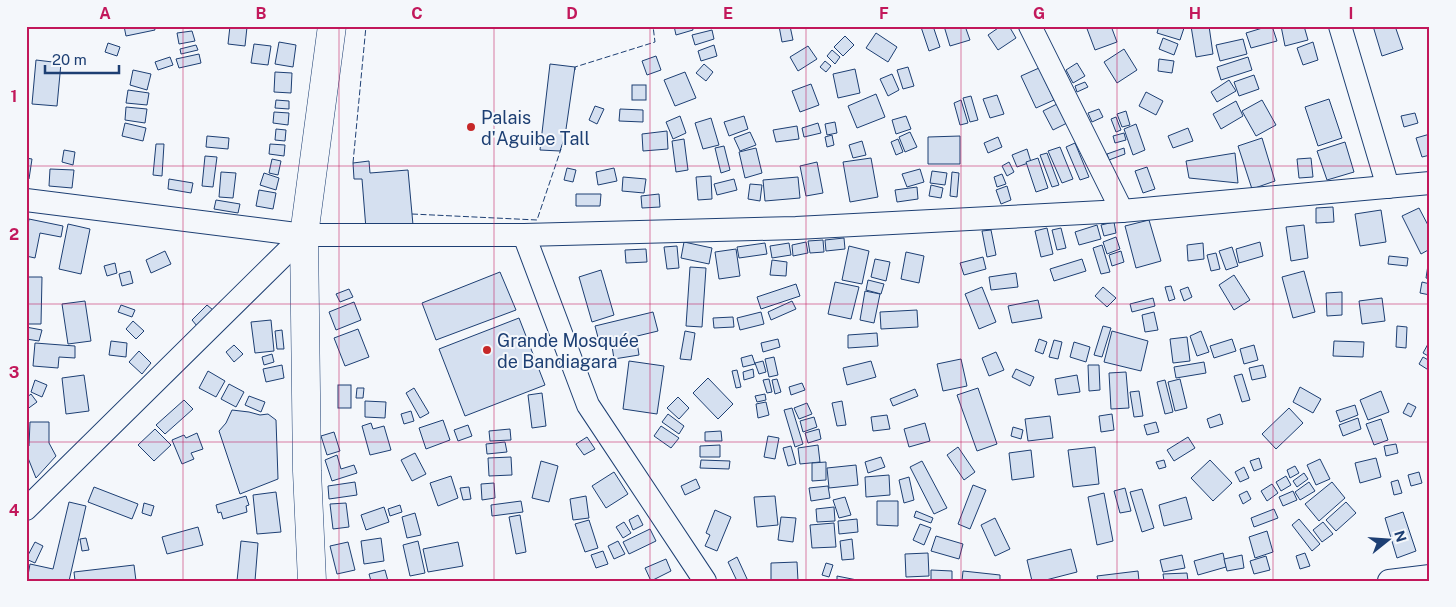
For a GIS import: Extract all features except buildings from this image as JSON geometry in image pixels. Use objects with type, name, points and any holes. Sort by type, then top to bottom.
[{"type":"main road","points":[[312,581],[307,472],[304,235],[332,26]]},
{"type":"street","points":[[1030,26],[1122,211]]},
{"type":"street","points":[[1340,26],[1388,187]]},
{"type":"street","points":[[26,200],[304,235],[524,235],[796,228],[1122,211],[1430,183]]},
{"type":"street","points":[[26,509],[304,235]]},
{"type":"street","points":[[524,235],[588,405],[705,581]]},
{"type":"street","points":[[1389,581],[1430,576]]},
{"type":"fence","points":[[353,163],[366,26]]},
{"type":"fence","points":[[575,70],[575,67],[655,42],[653,26]]},
{"type":"fence","points":[[412,214],[537,220],[561,149]]},
{"type":"place","name":"Palais d'Aguibe Tall","points":[[471,127]]},
{"type":"place","name":"Grande Mosquée de Bandiagara","points":[[487,350]]}]
